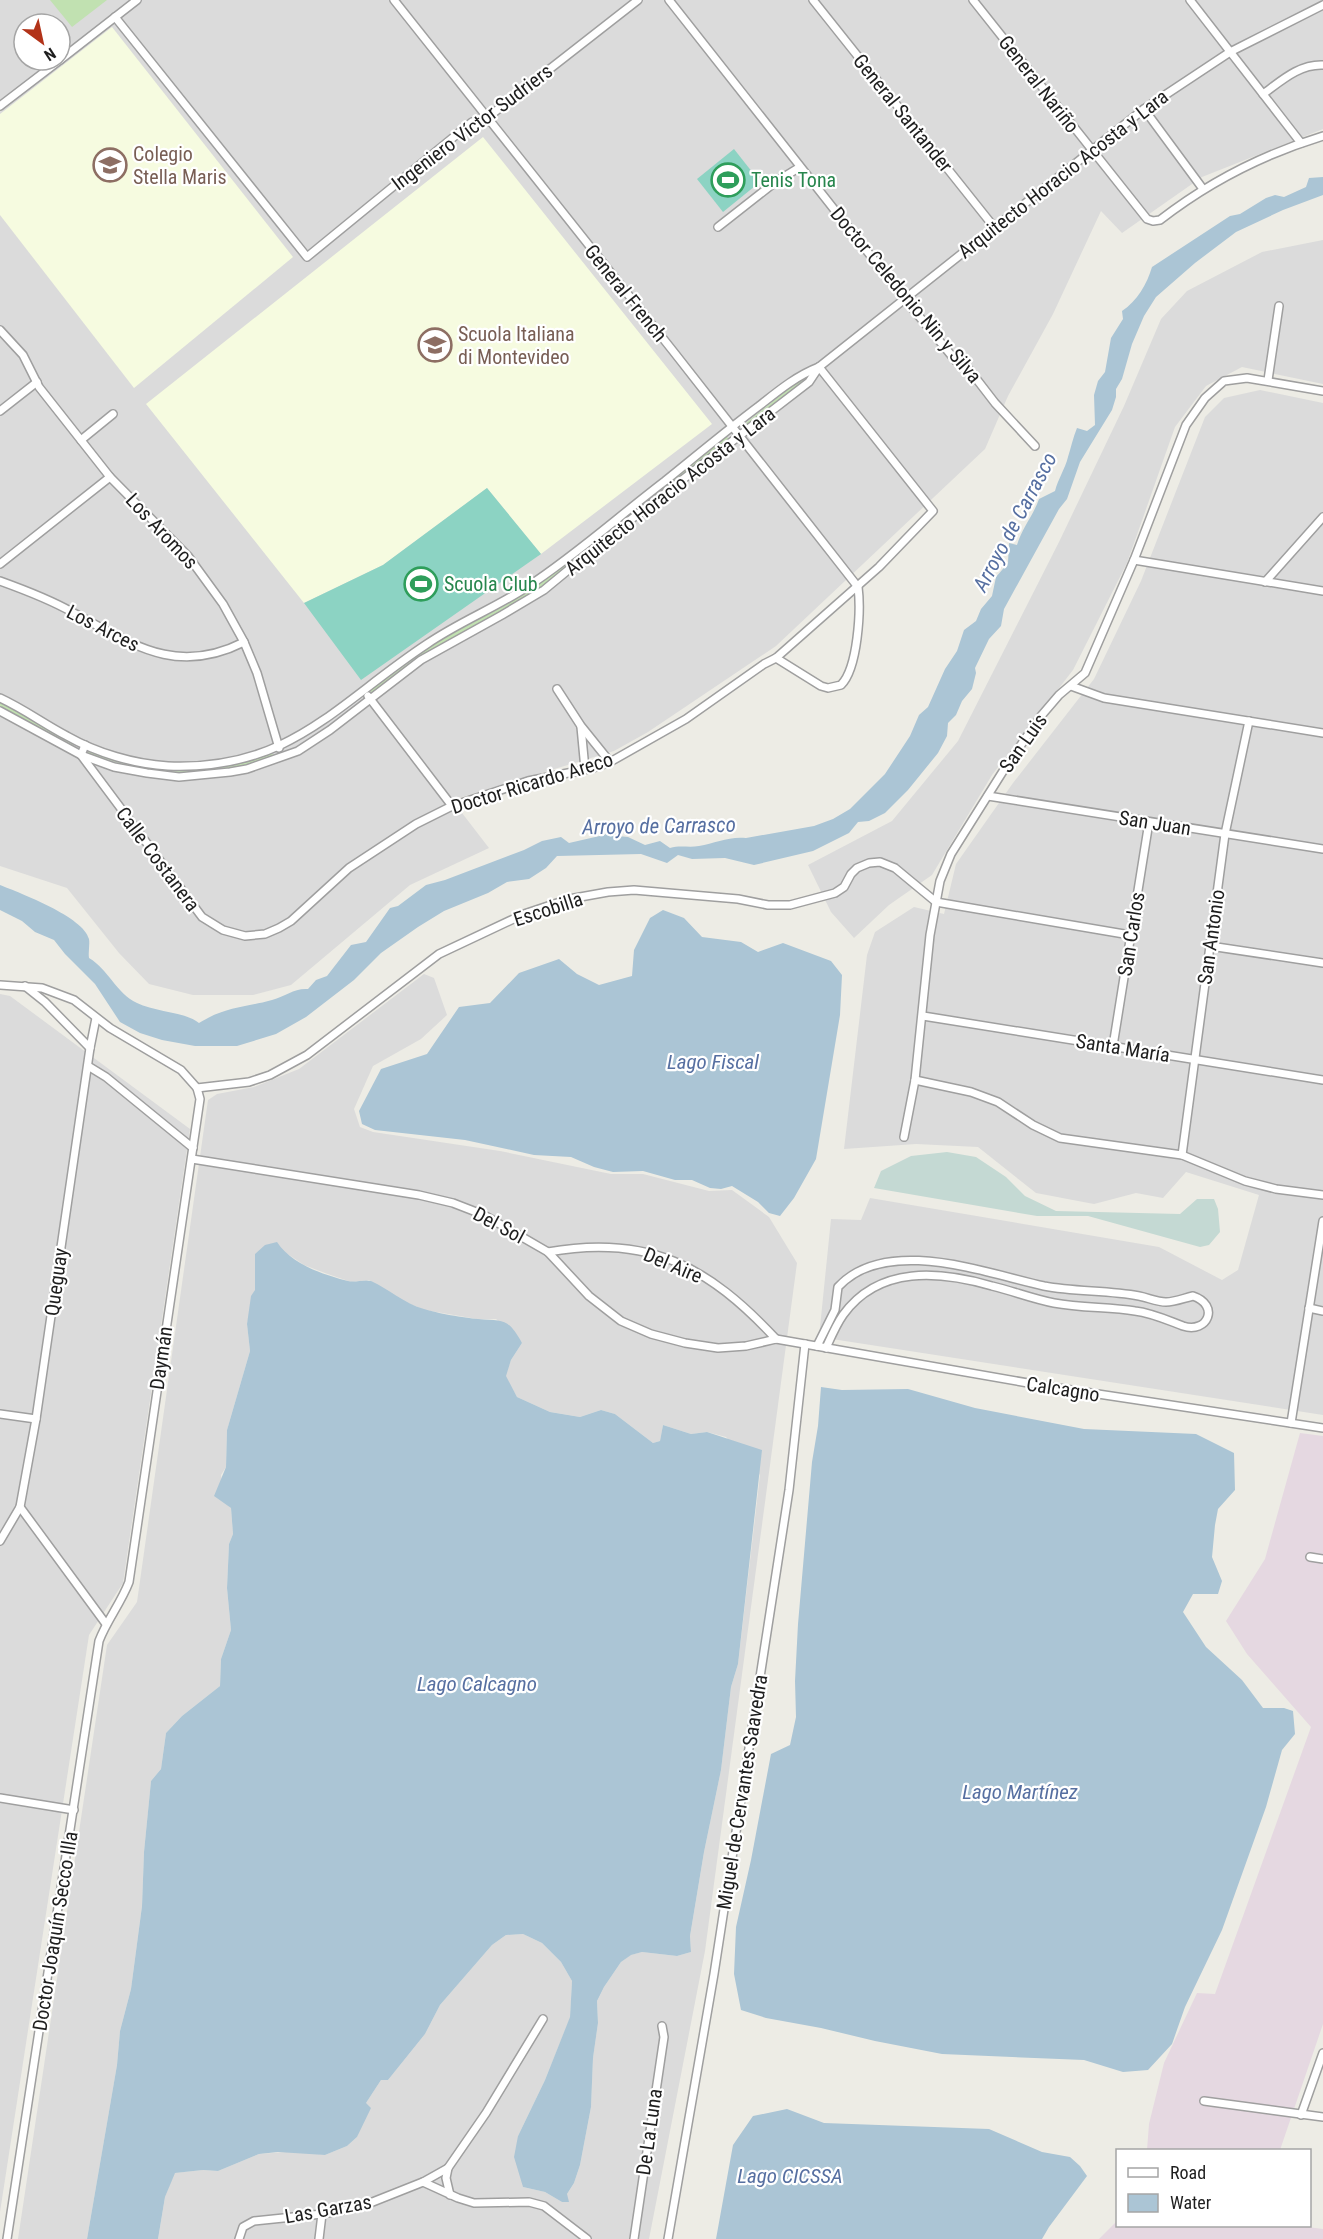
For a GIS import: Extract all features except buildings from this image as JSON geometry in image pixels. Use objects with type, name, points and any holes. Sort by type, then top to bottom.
[{"type":"street","points":[[72,51],[136,0]]},
{"type":"street","name":"General French","points":[[393,0],[733,426],[858,587]]},
{"type":"street","name":"Ingeniero Víctor Sudriers","points":[[115,17],[307,256],[472,122],[487,118],[638,0]]},
{"type":"street","name":"Doctor Celedonio Nin y Silva","points":[[669,0],[904,298],[956,361],[968,369],[995,403],[1035,446]]},
{"type":"street","name":"General Santander","points":[[813,0],[994,227]]},
{"type":"street","name":"General Nariño","points":[[973,0],[1147,219],[1160,220],[1203,189]]},
{"type":"street","points":[[1190,0],[1301,143]]},
{"type":"street","name":"Arquitecto Horacio Acosta y Lara","points":[[0,698],[85,745],[127,760],[168,766],[229,762],[279,747],[312,729],[427,643],[512,597],[549,572],[733,426],[799,376],[819,367],[1144,109],[1230,52],[1323,6]]},
{"type":"street","points":[[1263,94],[1298,70],[1313,65],[1323,65]]},
{"type":"street","points":[[0,106],[44,72]]},
{"type":"street","points":[[1144,109],[1203,189],[1249,165],[1323,136]]},
{"type":"street","points":[[718,227],[784,175],[800,167]]},
{"type":"street","points":[[1278,306],[1268,381],[1323,391]]},
{"type":"street","name":"Los Aromos","points":[[0,330],[23,355],[37,382],[110,477],[195,565],[223,604],[244,642],[257,673],[282,757]]},
{"type":"street","name":"Arquitecto Horacio Acosta y Lara","points":[[0,711],[81,755],[114,767],[179,777],[230,772],[282,757],[314,742],[434,652],[544,590],[809,382],[819,367]]},
{"type":"street","name":"Doctor Ricardo Areco","points":[[265,934],[291,921],[349,868],[416,824],[452,806],[528,780],[610,762],[686,719],[764,663],[776,658],[858,587],[933,511],[819,367]]},
{"type":"street","name":"San Luis","points":[[904,1137],[915,1080],[930,935],[940,881],[951,854],[1041,716],[1084,673],[1134,560],[1186,425],[1205,398],[1224,381],[1247,378],[1268,381]]},
{"type":"street","points":[[0,411],[37,382]]},
{"type":"street","points":[[81,440],[113,414]]},
{"type":"street","points":[[0,564],[110,477]]},
{"type":"street","points":[[645,497],[651,505]]},
{"type":"street","points":[[1265,582],[1323,517]]},
{"type":"street","points":[[1134,560],[1323,591]]},
{"type":"street","name":"Los Arces","points":[[0,581],[41,596],[147,651],[184,656],[206,654],[232,648],[244,642]]},
{"type":"street","points":[[776,658],[821,686],[828,688],[841,685],[850,672],[858,628],[860,604],[858,587]]},
{"type":"street","points":[[1071,686],[1104,698],[1323,733]]},
{"type":"street","points":[[557,690],[581,726],[610,762]]},
{"type":"street","points":[[364,691],[452,806]]},
{"type":"street","name":"San Antonio","points":[[1182,1155],[1225,834],[1249,722]]},
{"type":"street","points":[[581,726],[585,769]]},
{"type":"street","points":[[81,755],[85,745]]},
{"type":"street","name":"Calle Costanera","points":[[81,755],[202,917],[222,930],[234,934],[245,936],[265,934]]},
{"type":"street","name":"San Juan","points":[[988,796],[1323,849]]},
{"type":"street","name":"San Carlos","points":[[1113,1046],[1149,822]]},
{"type":"street","name":"Escobilla","points":[[197,1088],[249,1082],[270,1075],[308,1054],[439,954],[524,914],[569,899],[634,890],[738,899],[768,905],[790,905],[835,894],[844,887],[850,874],[857,868],[869,863],[880,862],[895,868],[936,902]]},
{"type":"street","points":[[936,902],[1131,935]]},
{"type":"street","points":[[1210,946],[1323,963]]},
{"type":"street","points":[[0,985],[42,988],[74,1000],[96,1018],[181,1070],[197,1088]]},
{"type":"street","points":[[25,986],[54,1011],[90,1048]]},
{"type":"street","name":"Santa María","points":[[923,1016],[1323,1080]]},
{"type":"street","name":"Queguay","points":[[0,1541],[20,1507],[36,1419],[96,1018]]},
{"type":"street","points":[[88,1065],[193,1148]]},
{"type":"street","points":[[915,1080],[971,1092],[998,1102],[1034,1125],[1060,1138],[1182,1155],[1245,1180],[1276,1189],[1323,1195]]},
{"type":"street","name":"Daymán","points":[[106,1624],[123,1597],[129,1582],[200,1110],[197,1088]]},
{"type":"street","name":"Del Sol","points":[[192,1159],[444,1200],[484,1215],[548,1252],[581,1288],[605,1309],[621,1321],[651,1334],[685,1344],[718,1348],[746,1346],[776,1339]]},
{"type":"street","points":[[1291,1423],[1323,1221]]},
{"type":"street","name":"Del Aire","points":[[548,1252],[578,1246],[606,1246],[632,1248],[661,1256],[685,1266],[726,1291],[746,1307],[776,1339]]},
{"type":"street","points":[[817,1346],[835,1311],[838,1287],[857,1271],[870,1265],[889,1262],[948,1262],[1072,1291],[1140,1296],[1166,1302],[1193,1296],[1206,1303],[1209,1316],[1205,1323],[1197,1327],[1186,1327],[1136,1311],[1069,1306],[946,1276],[913,1276],[893,1278],[858,1298],[842,1316],[826,1348]]},
{"type":"street","points":[[946,1276],[948,1262]]},
{"type":"street","points":[[1069,1306],[1072,1291]]},
{"type":"street","points":[[1309,1308],[1323,1311]]},
{"type":"street","name":"Calcagno","points":[[776,1339],[1044,1386],[1323,1428]]},
{"type":"street","name":"Miguel de Cervantes Saavedra","points":[[668,2239],[714,1974],[789,1490],[805,1344]]},
{"type":"street","points":[[0,1414],[36,1419]]},
{"type":"street","points":[[20,1507],[106,1624]]},
{"type":"street","points":[[1310,1557],[1323,1559]]},
{"type":"street","name":"Doctor Joaquín Secco Illa","points":[[5,2236],[99,1641],[106,1624]]},
{"type":"street","points":[[0,1798],[74,1810]]},
{"type":"street","points":[[450,2195],[446,2178],[448,2168],[486,2113],[543,2019]]},
{"type":"street","name":"De La Luna","points":[[634,2239],[664,2037],[662,2025]]},
{"type":"street","points":[[1302,2115],[1323,2053]]},
{"type":"street","points":[[1204,2101],[1323,2117]]},
{"type":"street","name":"Las Garzas","points":[[239,2239],[243,2227],[254,2221],[322,2214],[360,2207],[423,2182],[448,2168]]},
{"type":"street","points":[[423,2182],[474,2203],[529,2202],[544,2206],[587,2239]]},
{"type":"street","points":[[318,2239],[322,2214]]},
{"type":"shaded area","points":[[0,0],[1323,0],[1323,129],[1202,177],[1122,233],[1101,211],[1053,314],[1008,396],[985,449],[776,646],[648,732],[614,751],[452,800],[489,848],[410,885],[291,985],[253,995],[193,995],[149,984],[119,953],[67,888],[0,866]]},
{"type":"shaded area","name":"Colegio Stella Maris","points":[[112,27],[293,257],[134,388],[0,215],[0,114],[54,72],[72,72],[72,58]]},
{"type":"shaded area","name":"Scuola Italiana di Montevideo","points":[[483,137],[712,424],[541,554],[487,488],[383,565],[304,603],[146,404]]},
{"type":"shaded area","name":"Tenis Tona","points":[[734,149],[760,182],[723,212],[697,179]]},
{"type":"shaded area","points":[[1323,240],[1323,384],[1242,367],[1206,386],[1175,427],[1127,563],[1073,670],[992,775],[932,875],[889,905],[854,938],[831,912],[808,865],[892,821],[958,741],[1059,542],[1124,406],[1161,319],[1187,291],[1262,252]]},
{"type":"shaded area","points":[[1260,390],[1323,403],[1323,1415],[819,1337],[831,1219],[861,1220],[870,1198],[1159,1247],[1222,1280],[1238,1270],[1259,1195],[1186,1172],[1163,1198],[1136,1193],[1094,1204],[1036,1193],[978,1147],[916,1144],[844,1149],[867,955],[875,932],[914,907],[944,914],[956,864],[1013,783],[1094,679],[1141,581],[1205,417],[1224,398]]},
{"type":"shaded area","name":"Scuola Club","points":[[487,488],[541,554],[361,680],[304,603],[383,565]]},
{"type":"shaded area","points":[[424,974],[434,978],[447,1015],[421,1039],[373,1066],[354,1109],[360,1127],[373,1132],[500,1151],[611,1174],[643,1174],[709,1191],[732,1190],[769,1217],[797,1263],[705,1951],[649,2239],[158,2239],[165,2197],[174,2173],[218,2171],[259,2154],[298,2151],[325,2155],[347,2146],[357,2137],[366,2103],[381,2080],[388,2080],[425,2034],[440,2005],[492,1945],[506,1935],[523,1934],[542,1943],[561,1962],[572,1981],[570,2018],[545,2080],[518,2136],[523,2187],[545,2192],[562,2202],[574,2183],[580,2165],[591,2107],[593,2058],[598,2023],[597,2001],[604,1987],[621,1962],[630,1955],[642,1952],[677,1956],[691,1952],[690,1936],[721,1770],[731,1687],[738,1664],[760,1475],[726,1437],[707,1432],[691,1434],[663,1425],[660,1441],[653,1443],[615,1414],[601,1410],[580,1417],[550,1412],[517,1397],[505,1376],[511,1360],[522,1343],[496,1319],[477,1319],[425,1310],[400,1300],[369,1280],[351,1282],[304,1265],[283,1251],[255,1290],[247,1324],[250,1351],[227,1430],[226,1467],[221,1475],[224,1501],[231,1508],[233,1534],[229,1544],[227,1588],[231,1630],[221,1659],[220,1686],[182,1716],[166,1733],[161,1769],[151,1781],[144,1852],[142,1906],[131,1989],[120,2031],[117,2065],[87,2239],[18,2239],[107,1645],[137,1602],[208,1100],[217,1094],[254,1087],[299,1069]]},
{"type":"shaded area","points":[[0,994],[10,996],[190,1129],[123,1583],[89,1635],[0,2212]]},
{"type":"shaded area","points":[[947,1152],[976,1157],[1006,1177],[1025,1196],[1056,1211],[1180,1214],[1197,1199],[1214,1199],[1218,1209],[1220,1232],[1209,1245],[1200,1247],[1088,1216],[1037,1216],[874,1188],[881,1171],[911,1156]]},
{"type":"shaded area","points":[[1300,1433],[1323,1436],[1323,2024],[1280,2149],[1147,2149],[1149,2124],[1164,2063],[1197,1993],[1215,1994],[1311,1727],[1247,1654],[1226,1621],[1265,1559]]},
{"type":"shaded area","points":[[1116,2222],[1116,2227],[1308,2227],[1323,2229],[1323,2239],[1099,2239]]},
{"type":"green space","points":[[50,0],[107,0],[72,27],[72,12],[60,12]]},
{"type":"green space","points":[[805,376],[810,377],[749,425],[746,423]]},
{"type":"green space","points":[[726,436],[729,439],[653,498],[654,494]]},
{"type":"green space","points":[[644,502],[646,505],[541,588],[490,619],[437,646],[372,694],[370,691],[437,642],[538,585]]},
{"type":"green space","points":[[0,701],[34,718],[73,742],[73,745],[0,706]]},
{"type":"green space","points":[[90,749],[143,765],[246,761],[275,755],[258,762],[220,770],[182,772],[125,764],[88,753]]},
{"type":"water","points":[[1323,177],[1323,195],[1283,210],[1236,232],[1156,297],[1144,316],[1132,344],[1122,379],[1116,389],[1112,410],[1080,462],[1067,499],[1059,509],[1004,609],[1001,626],[989,639],[975,668],[972,689],[962,701],[956,715],[948,723],[947,736],[938,753],[908,790],[885,813],[869,821],[858,822],[849,833],[813,851],[754,865],[725,858],[692,859],[678,855],[667,863],[641,854],[557,856],[546,868],[529,879],[507,882],[488,893],[444,911],[381,953],[354,980],[306,1017],[276,1034],[237,1046],[195,1046],[162,1040],[140,1033],[120,1022],[95,984],[54,940],[35,932],[22,921],[0,910],[0,885],[64,914],[85,931],[89,939],[89,958],[130,999],[144,1006],[193,1019],[199,1023],[227,1010],[308,989],[316,980],[327,976],[351,945],[366,942],[390,908],[398,906],[426,885],[445,880],[542,841],[561,837],[569,843],[604,835],[614,830],[618,836],[628,837],[645,845],[660,841],[670,848],[695,847],[728,839],[814,826],[833,819],[850,809],[885,774],[910,736],[919,715],[928,707],[945,669],[957,651],[964,630],[976,621],[981,609],[992,596],[996,577],[1008,563],[1009,543],[1017,545],[1039,499],[1055,491],[1077,428],[1087,431],[1095,425],[1094,395],[1098,381],[1105,372],[1111,338],[1123,319],[1122,311],[1141,292],[1152,267],[1230,216],[1240,214],[1266,198],[1275,195],[1284,197],[1306,187],[1309,178]]},
{"type":"water","name":"Lago Fiscal","points":[[663,910],[684,918],[702,937],[741,942],[758,952],[783,943],[831,961],[842,975],[840,1015],[816,1159],[794,1198],[780,1216],[769,1213],[758,1202],[732,1186],[721,1189],[710,1188],[692,1180],[675,1180],[643,1171],[613,1172],[571,1157],[534,1155],[465,1140],[375,1130],[362,1124],[359,1111],[381,1069],[427,1054],[459,1007],[490,1003],[519,973],[559,959],[577,974],[599,985],[632,976],[634,950],[650,918]]},
{"type":"water","name":"Lago Calcagno","points":[[277,1242],[291,1257],[309,1268],[351,1281],[371,1281],[409,1303],[429,1311],[505,1322],[513,1329],[522,1343],[511,1360],[506,1376],[517,1397],[550,1412],[580,1417],[601,1410],[615,1414],[653,1443],[660,1441],[663,1425],[691,1434],[707,1432],[762,1450],[738,1664],[731,1687],[721,1770],[690,1936],[691,1952],[677,1956],[642,1952],[631,1955],[621,1962],[597,2001],[598,2023],[593,2058],[591,2107],[580,2165],[574,2183],[567,2194],[569,2202],[562,2202],[545,2192],[523,2187],[514,2157],[518,2136],[545,2080],[570,2017],[572,1981],[561,1962],[542,1943],[523,1934],[506,1935],[492,1945],[440,2005],[425,2034],[388,2080],[381,2080],[366,2103],[371,2108],[357,2137],[347,2146],[325,2155],[278,2152],[259,2154],[218,2171],[175,2173],[165,2197],[158,2239],[87,2239],[117,2065],[120,2031],[131,1989],[142,1906],[144,1852],[151,1781],[161,1769],[166,1733],[182,1716],[220,1686],[221,1659],[231,1630],[227,1588],[229,1544],[233,1534],[231,1508],[214,1496],[226,1467],[227,1430],[250,1351],[247,1324],[251,1296],[255,1290],[255,1254],[265,1245]]},
{"type":"water","name":"Lago Martínez","points":[[821,1387],[842,1390],[908,1389],[975,1408],[1084,1429],[1196,1434],[1234,1453],[1235,1490],[1218,1509],[1215,1525],[1212,1557],[1222,1581],[1218,1594],[1193,1594],[1183,1612],[1206,1647],[1242,1680],[1263,1708],[1284,1708],[1293,1711],[1295,1734],[1282,1750],[1266,1807],[1222,1930],[1185,2007],[1172,2044],[1148,2070],[1123,2072],[1084,2060],[942,2054],[766,2018],[741,2010],[734,1974],[736,1927],[771,1754],[790,1745],[796,1717],[798,1624]]},
{"type":"water","name":"Lago CICSSA","points":[[787,2109],[824,2123],[989,2129],[1042,2152],[1070,2157],[1087,2176],[1042,2239],[716,2239],[733,2145],[753,2116]]},
{"type":"place","name":"Colegio Stella Maris","points":[[110,165]]},
{"type":"place","name":"Tenis Tona","points":[[728,180]]},
{"type":"place","name":"Scuola Italiana di Montevideo","points":[[435,345]]},
{"type":"place","name":"Scuola Club","points":[[421,584]]},
{"type":"water label","name":"Arroyo de Carrasco","points":[[1015,522]]},
{"type":"water label","name":"Arroyo de Carrasco","points":[[659,826]]}]
